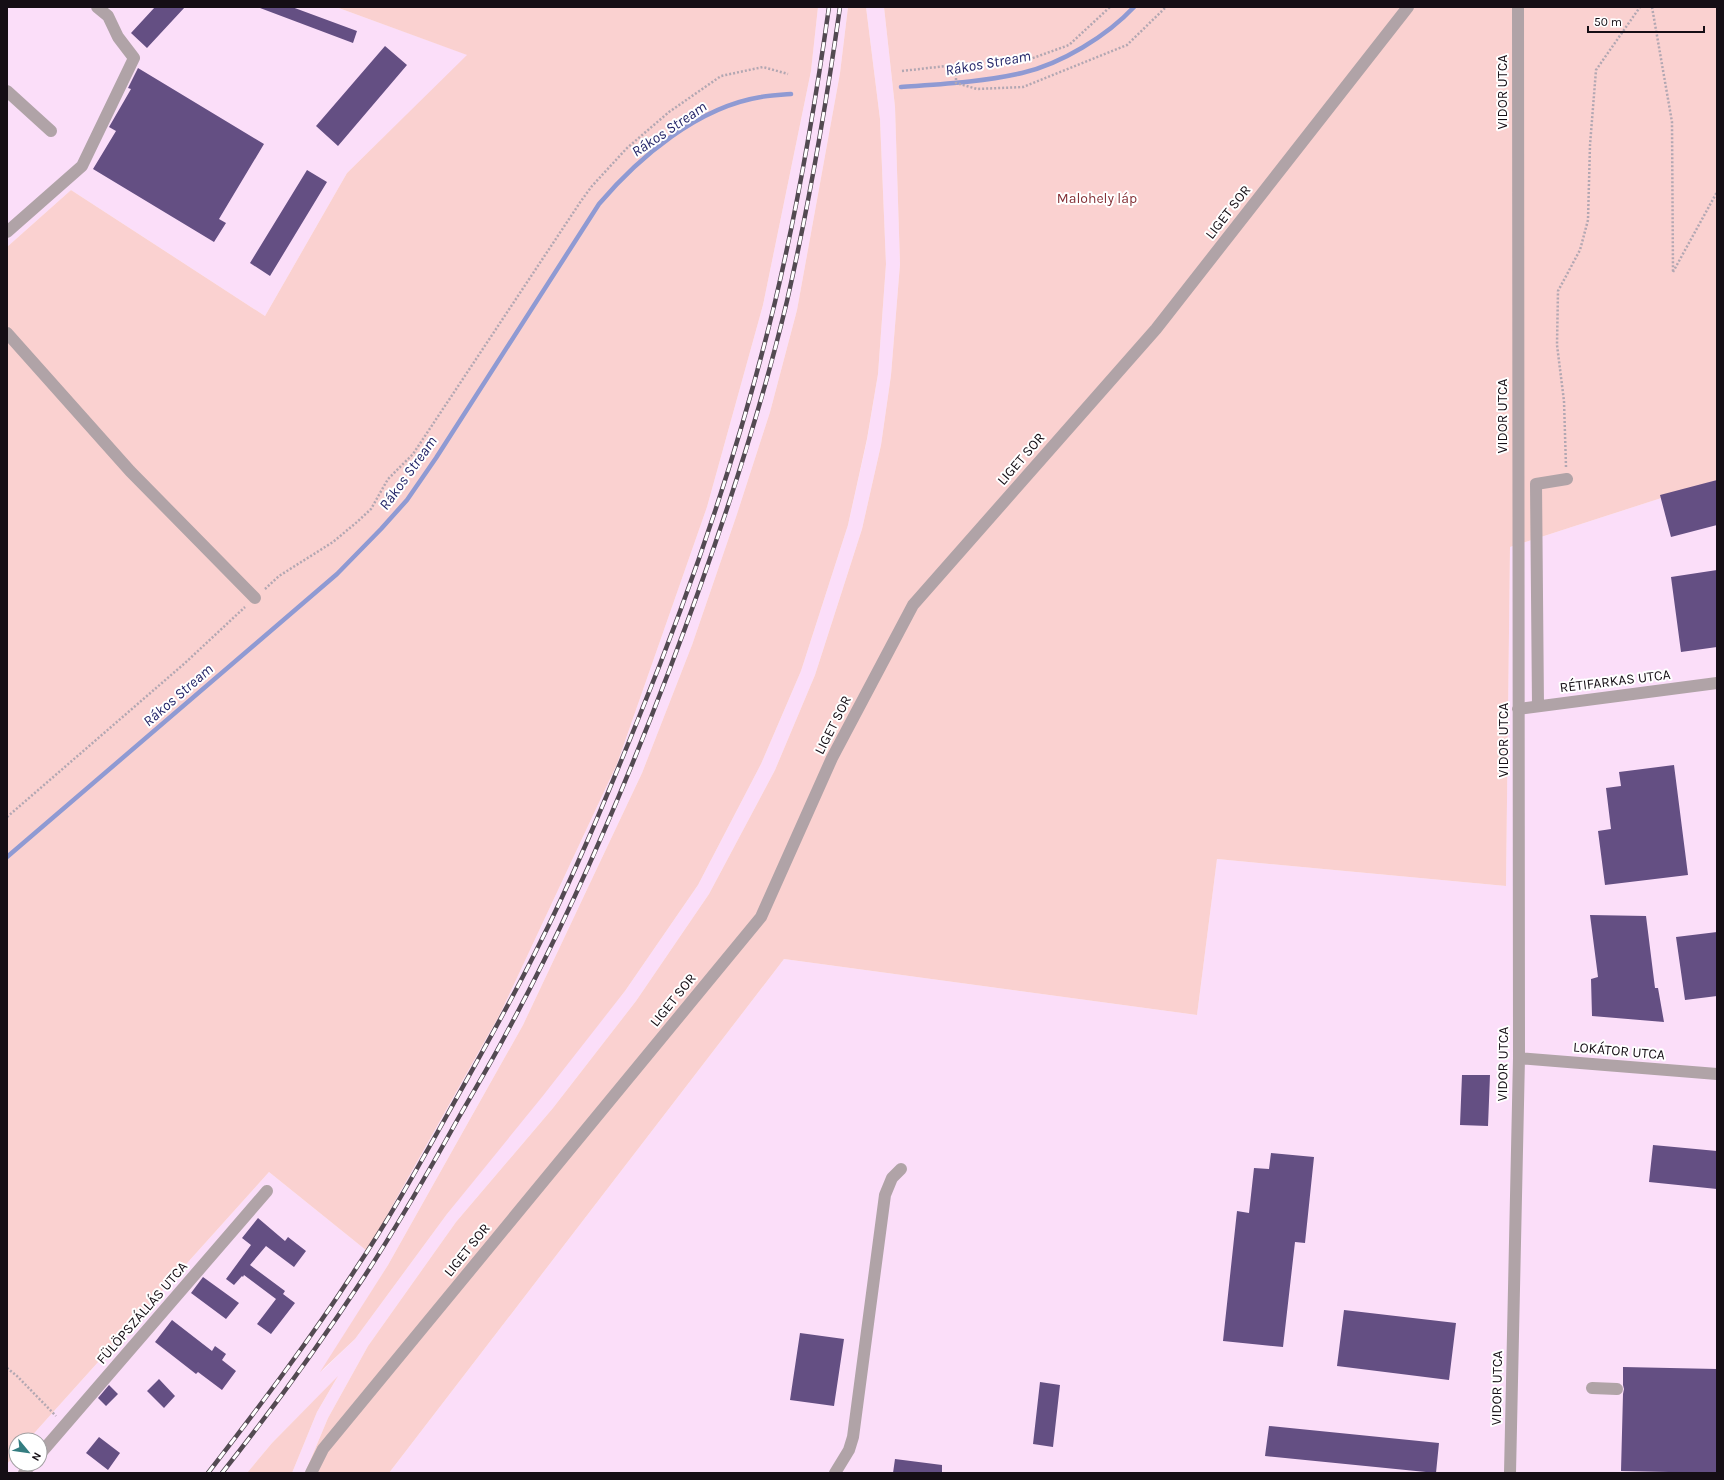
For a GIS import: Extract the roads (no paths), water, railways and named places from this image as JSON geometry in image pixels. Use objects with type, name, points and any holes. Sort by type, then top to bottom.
[{"type":"street","points":[[7,232],[82,166],[134,58],[118,37],[108,16],[97,7]]},
{"type":"street","name":"LIGET SOR","points":[[311,1473],[323,1449],[761,918],[832,758],[913,605],[1156,329],[1408,7]]},
{"type":"street","name":"VIDOR UTCA","points":[[1510,1473],[1519,1058],[1518,7]]},
{"type":"street","points":[[7,92],[51,131]]},
{"type":"street","points":[[7,333],[130,471],[255,598]]},
{"type":"street","points":[[1538,706],[1536,484],[1567,479]]},
{"type":"street","name":"RÉTIFARKAS UTCA","points":[[1518,709],[1717,683]]},
{"type":"street","name":"LOKÁTOR UTCA","points":[[1519,1058],[1717,1074]]},
{"type":"street","points":[[835,1473],[849,1450],[853,1438],[885,1195],[892,1178],[901,1169]]},
{"type":"street","name":"FÜLÖPSZÁLLÁS UTCA","points":[[48,1445],[267,1191]]},
{"type":"street","points":[[1592,1388],[1617,1389]]},
{"type":"waterway","name":"Rákos Stream","points":[[901,87],[977,81],[1037,69],[1082,48],[1111,28],[1134,7]]},
{"type":"waterway","name":"Rákos Stream","points":[[7,857],[337,574],[381,529],[407,500],[436,458],[599,204],[632,169],[671,137],[715,111],[761,97],[791,94]]},
{"type":"railway","points":[[208,1473],[302,1348],[338,1296],[402,1195],[524,974],[577,865],[602,806],[679,615],[732,460],[762,355],[799,192],[829,7]]},
{"type":"railway","points":[[222,1473],[313,1352],[377,1257],[413,1198],[495,1054],[530,988],[574,899],[614,809],[669,671],[703,580],[749,442],[787,301],[803,228],[823,118],[840,7]]},
{"type":"park label","name":"Malohely láp","points":[[1097,198]]}]
